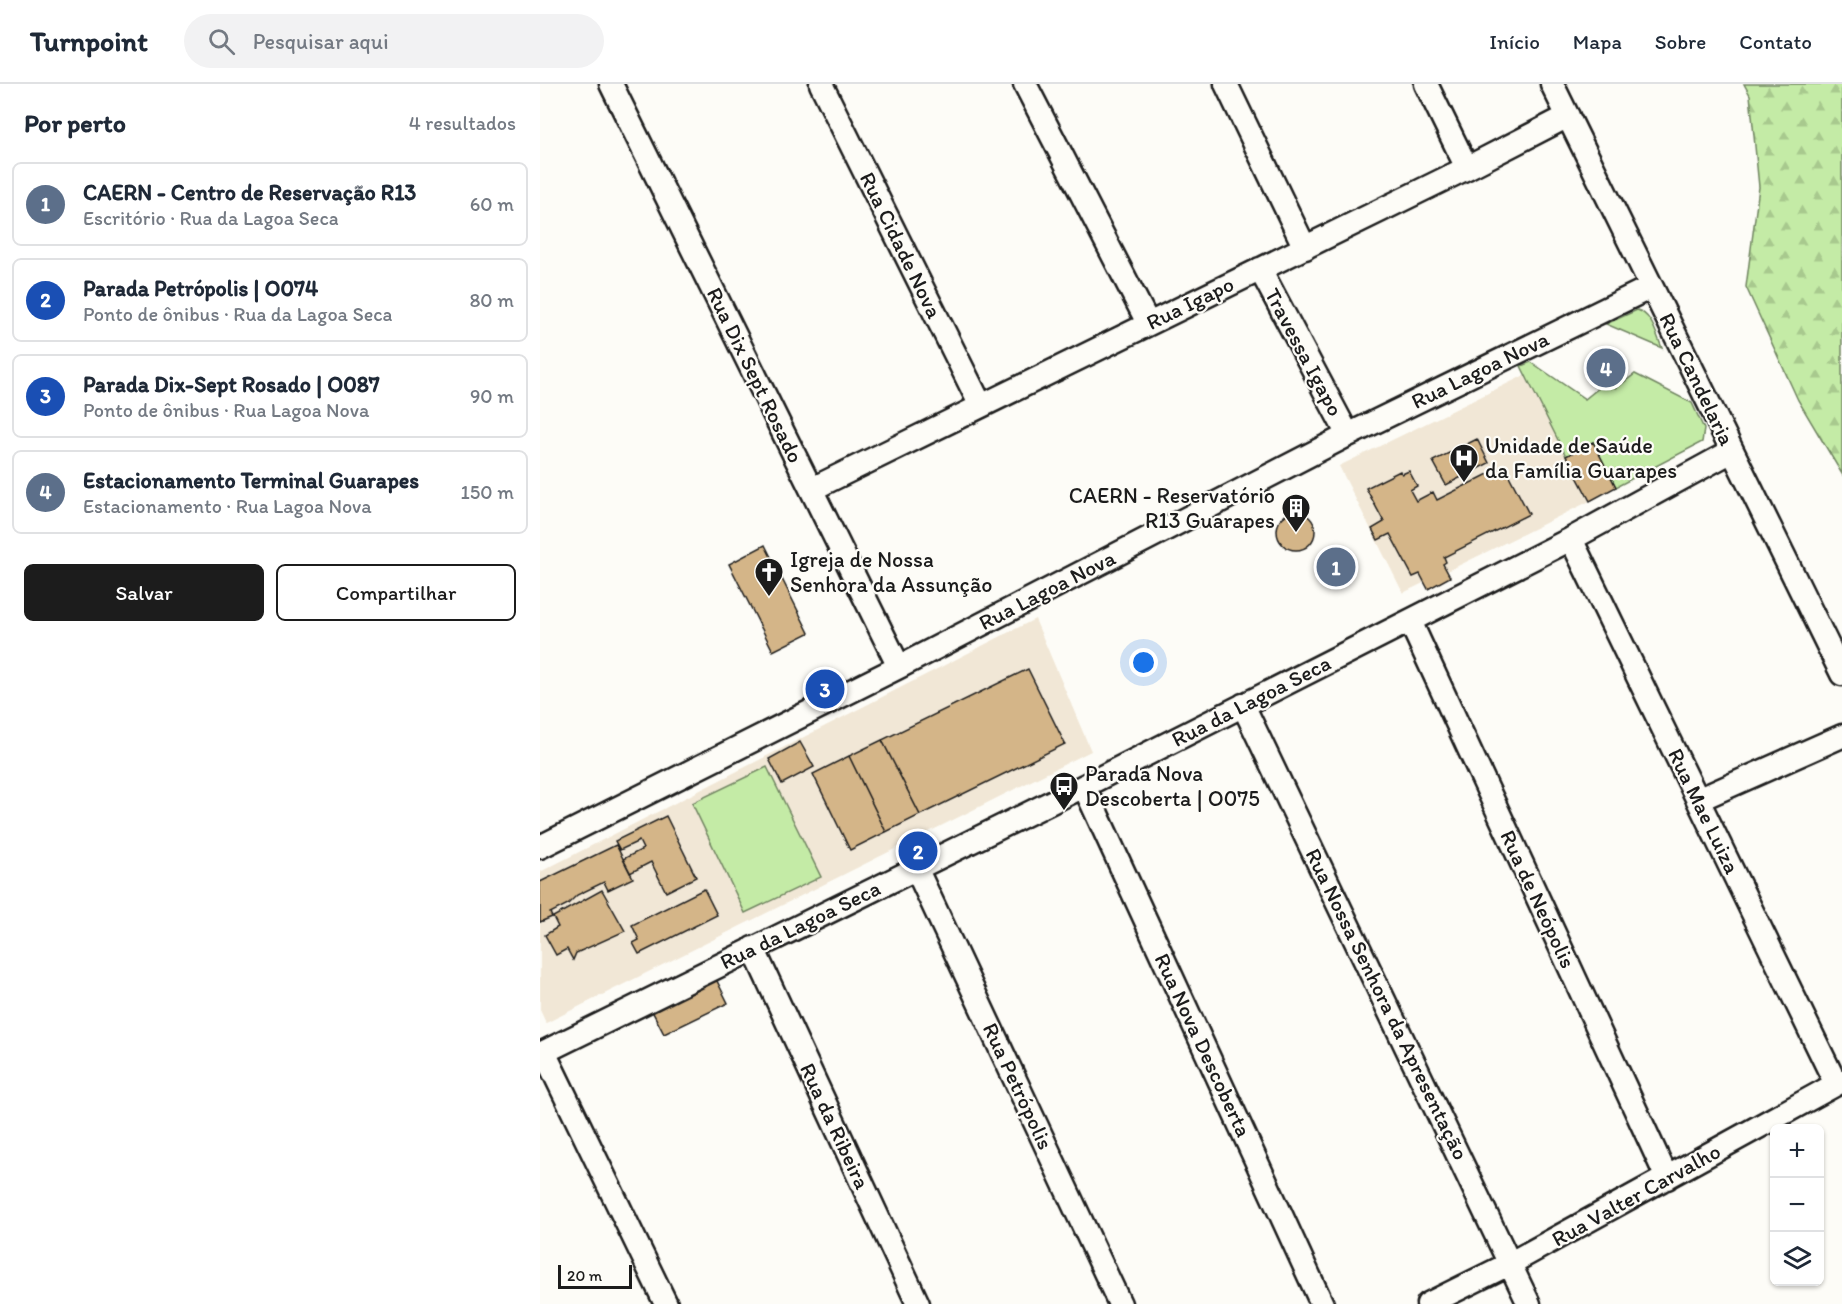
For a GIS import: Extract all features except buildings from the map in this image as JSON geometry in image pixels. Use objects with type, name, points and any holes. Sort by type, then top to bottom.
[{"type":"street","name":"Rua Dix Sept Rosado","points":[[611,84],[899,666]]},
{"type":"street","name":"Rua Cidade Nova","points":[[821,84],[981,406]]},
{"type":"street","points":[[1025,84],[1148,323]]},
{"type":"street","points":[[1226,84],[1305,248]]},
{"type":"street","points":[[1426,84],[1467,168]]},
{"type":"street","name":"Rua Candelaria","points":[[1552,84],[1842,674]]},
{"type":"street","name":"Rua Igapo","points":[[812,489],[1305,248],[1568,116]]},
{"type":"street","name":"Travessa Igapo","points":[[1260,269],[1348,435]]},
{"type":"street","name":"Rua Lagoa Nova","points":[[540,847],[899,666],[1348,435],[1652,287]]},
{"type":"street","name":"Rua da Lagoa Seca","points":[[542,1053],[1084,786],[1571,538],[1732,451]]},
{"type":"street","name":"Rua Mae Luiza","points":[[1571,538],[1839,1083]]},
{"type":"street","name":"Rua de Neópolis","points":[[1410,621],[1667,1178]]},
{"type":"street","name":"Rua Nossa Senhora da Apresentação","points":[[1243,705],[1529,1304]]},
{"type":"street","points":[[1698,800],[1842,736]]},
{"type":"street","name":"Rua Nova Descoberta","points":[[1084,786],[1322,1304]]},
{"type":"street","name":"Rua Petrópolis","points":[[916,868],[1120,1304]]},
{"type":"street","name":"Rua da Ribeira","points":[[753,948],[918,1304]]},
{"type":"street","points":[[542,1053],[666,1304]]},
{"type":"street","name":"Rua Valter Carvalho","points":[[1428,1304],[1511,1263],[1839,1083]]},
{"type":"shaded area","name":"Unidade de Saúde da Família Guarapes","points":[[1525,375],[1590,501],[1403,593],[1339,466]]},
{"type":"shaded area","points":[[1035,619],[1091,751],[546,1023],[540,1010],[540,872]]},
{"type":"green space","points":[[1744,84],[1842,84],[1842,474],[1798,400],[1746,287],[1759,187],[1750,95]]},
{"type":"green space","points":[[1637,310],[1650,320],[1662,348],[1606,324]]},
{"type":"green space","points":[[1531,362],[1585,399],[1606,382],[1616,388],[1635,374],[1692,403],[1704,429],[1702,442],[1616,487],[1593,442],[1566,456],[1521,366]]},
{"type":"green space","points":[[767,767],[821,877],[745,913],[692,803]]},
{"type":"place","name":"Estacionamento Terminal Guarapes","points":[[1606,368]]},
{"type":"place","name":"Unidade de Saúde da Família Guarapes","points":[[1464,484]]},
{"type":"place","name":"CAERN - Reservatório R13 Guarapes","points":[[1296,534]]},
{"type":"place","name":"CAERN - Centro de Reservação R13","points":[[1336,567]]},
{"type":"place","name":"Igreja de Nossa Senhora da Assunção","points":[[769,598]]},
{"type":"place","name":"Parada Dix-Sept Rosado | O087","points":[[825,689]]},
{"type":"place","name":"Parada Nova Descoberta | O075","points":[[1064,812]]},
{"type":"place","name":"Parada Petrópolis | O074","points":[[918,851]]}]
